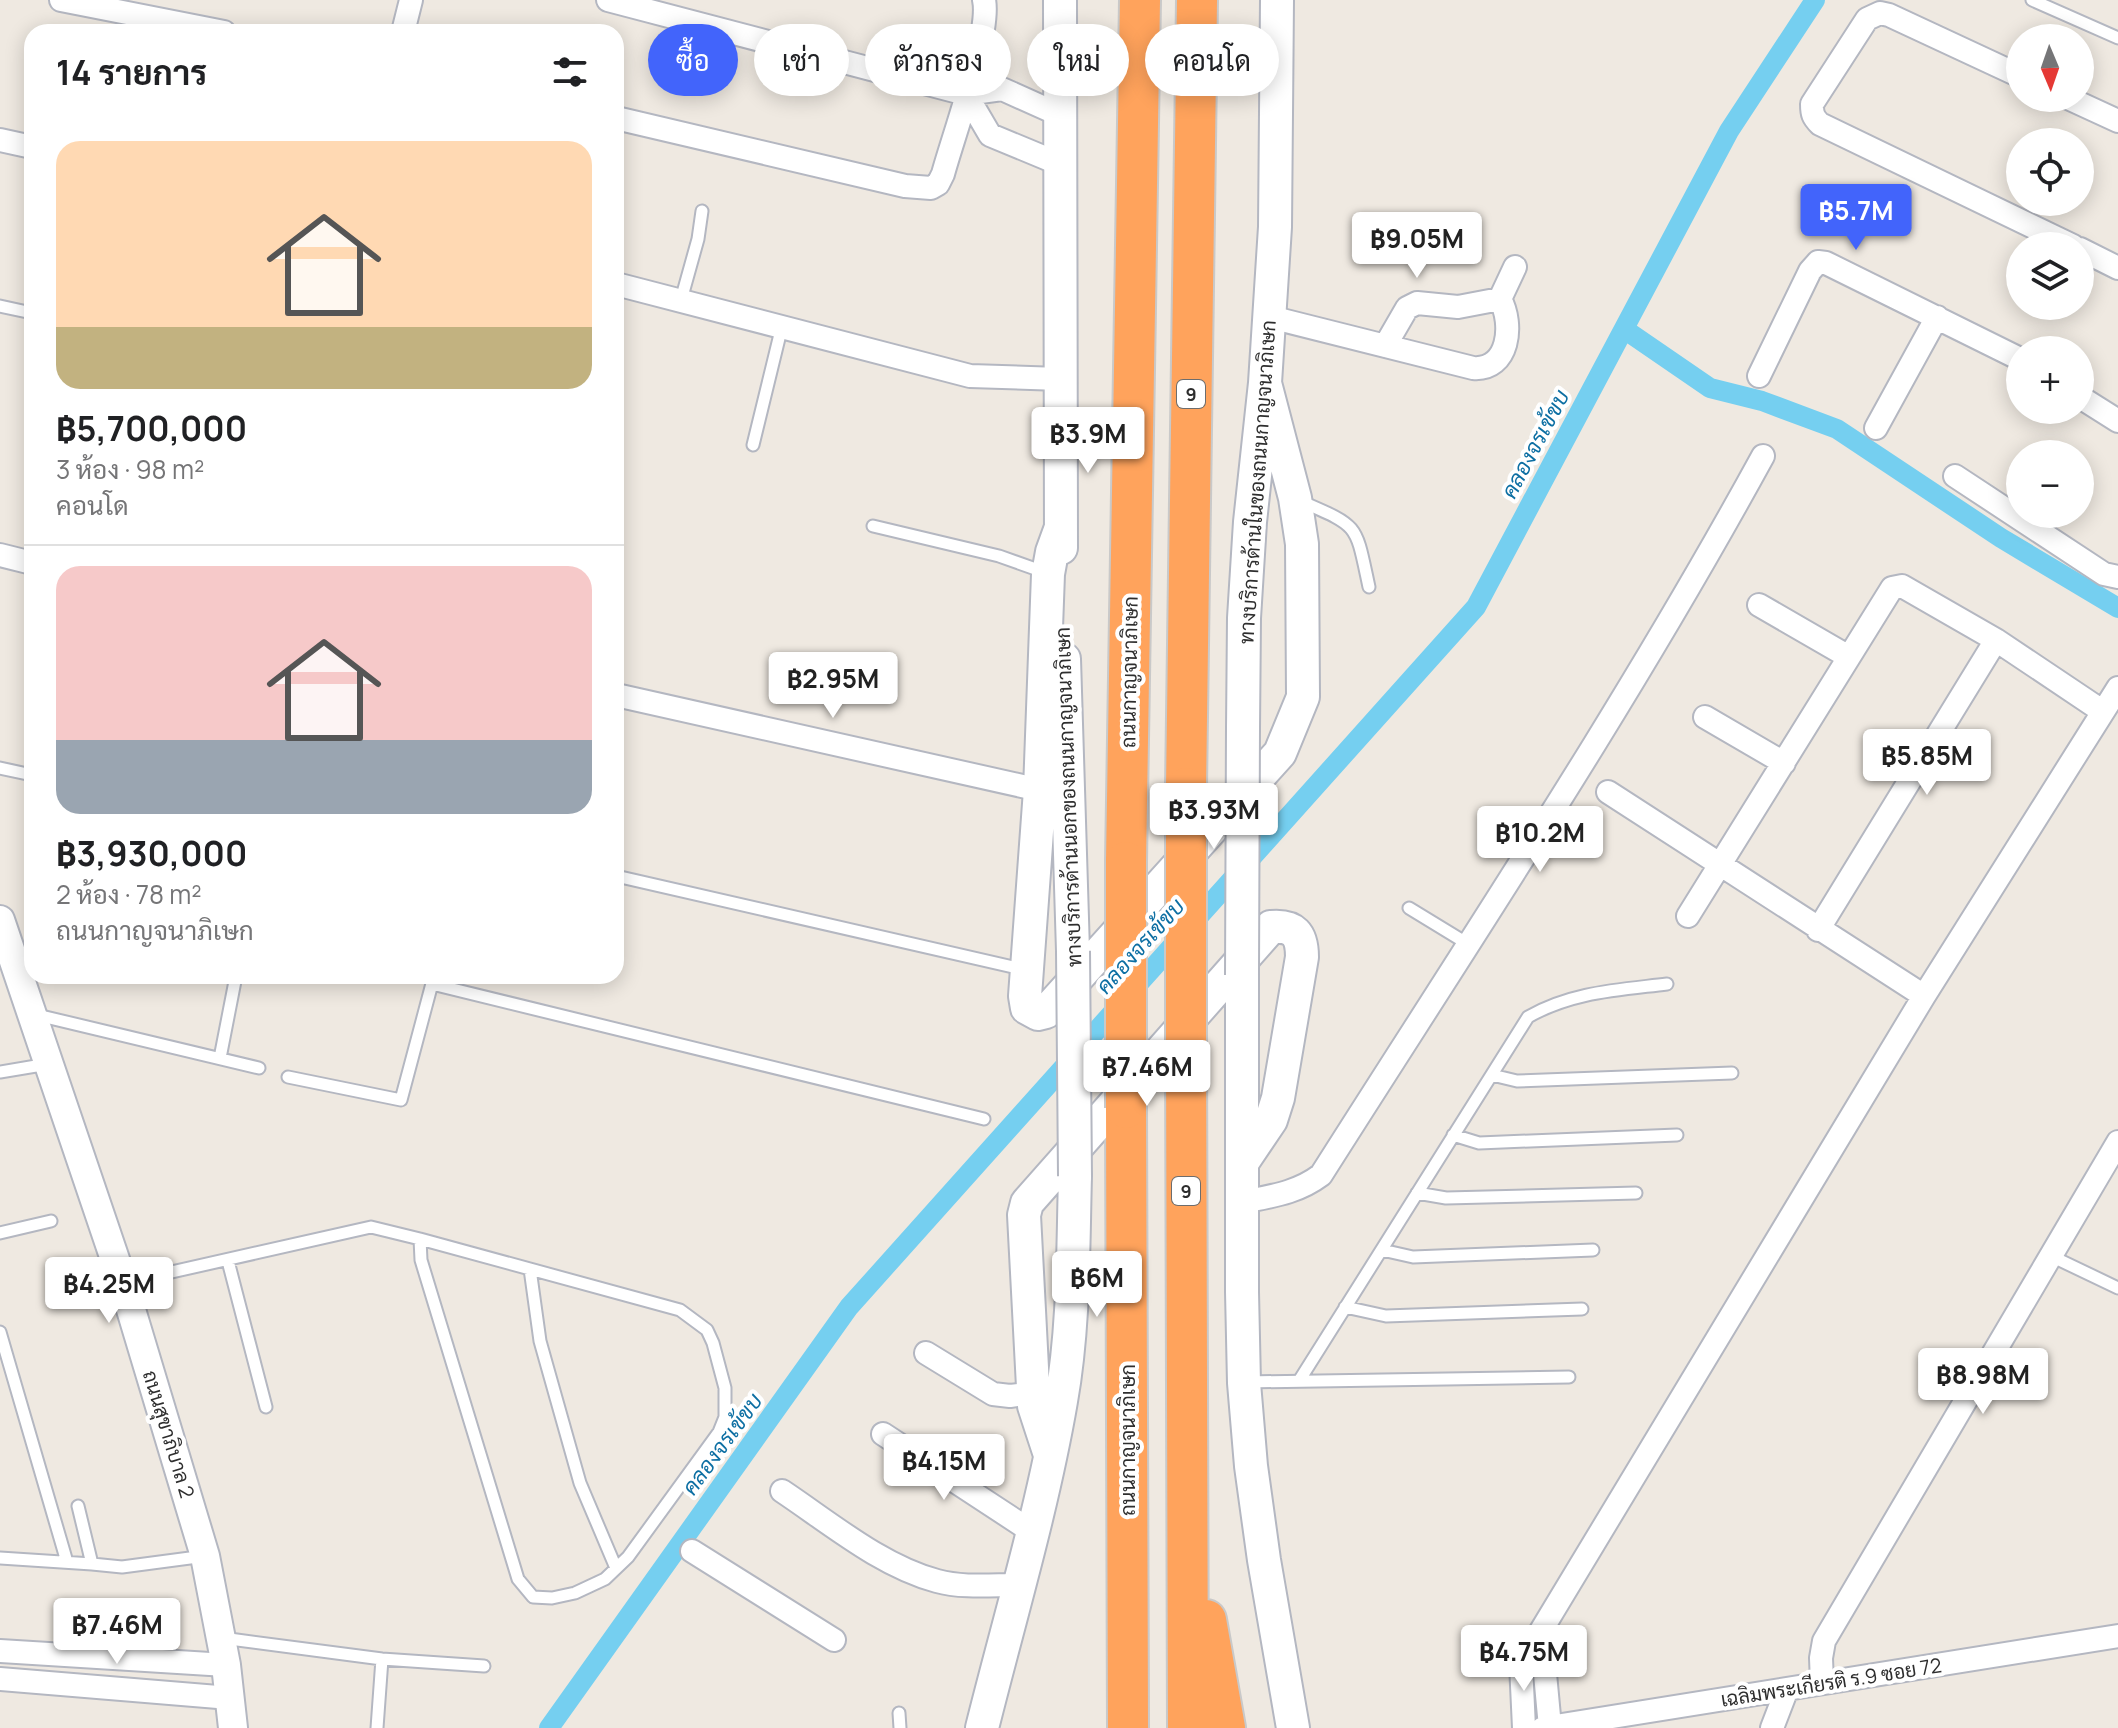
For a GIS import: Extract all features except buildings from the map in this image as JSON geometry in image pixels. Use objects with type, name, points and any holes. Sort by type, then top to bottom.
[{"type":"highway","name":"ถนนกาญจนาภิเษก","points":[[1128,1728],[1126,862],[1140,0]]},
{"type":"highway","name":"9","points":[[1188,1728],[1185,1494],[1186,788],[1197,0]]},
{"type":"highway","points":[[1185,1494],[1225,1728]]},
{"type":"highway","points":[[1107,1728],[1112,1633],[1128,1570]]},
{"type":"main road","name":"ทางบริการด้านนอกของถนนกาญจนาภิเษก","points":[[982,1728],[1062,1399],[1072,1295],[1075,1176],[1073,951],[1060,530],[1060,0]]},
{"type":"main road","name":"ทางบริการด้านในของถนนกาญจนาภิเษก","points":[[1277,0],[1275,227],[1244,618],[1242,1292],[1244,1383],[1251,1466],[1293,1728]]},
{"type":"main road","points":[[1060,530],[1048,574],[1040,790],[1027,970],[1027,1008],[1038,1014],[1046,1012],[1280,753],[1303,697],[1302,544],[1295,498],[1265,383]]},
{"type":"main road","points":[[1050,1455],[1039,1426],[1034,1393],[1024,1215],[1027,1203],[1271,927],[1282,926],[1292,928],[1299,934],[1302,957],[1278,1098],[1271,1120],[1244,1160]]},
{"type":"street","points":[[61,0],[183,24]]},
{"type":"street","points":[[405,24],[411,0]]},
{"type":"street","points":[[608,0],[865,67]]},
{"type":"street","points":[[984,0],[985,24]]},
{"type":"street","points":[[2006,69],[1880,13],[1867,19],[1812,104],[1813,117],[1820,124],[2044,232]]},
{"type":"street","points":[[1011,93],[1060,115]]},
{"type":"street","points":[[624,120],[905,186],[931,188],[938,184],[943,174],[965,96]]},
{"type":"street","points":[[967,96],[990,135],[1060,164]]},
{"type":"street","points":[[2094,110],[2118,121]]},
{"type":"street","points":[[0,140],[24,145]]},
{"type":"street","points":[[2094,256],[2118,268]]},
{"type":"street","points":[[1759,376],[1810,271],[1818,262],[1826,263],[2006,352]]},
{"type":"street","points":[[1500,299],[1515,267]]},
{"type":"street","points":[[624,286],[970,376],[1060,379]]},
{"type":"street","points":[[1270,317],[1485,369],[1497,361],[1508,334],[1507,312],[1500,299]]},
{"type":"street","points":[[1385,346],[1407,308],[1417,303],[1458,307],[1500,299]]},
{"type":"street","points":[[1876,428],[1937,317]]},
{"type":"street","points":[[2094,406],[2118,421]]},
{"type":"street","points":[[1243,1202],[1292,1192],[1321,1175],[1570,785],[1693,584],[1763,456]]},
{"type":"street","points":[[1955,476],[2104,574],[2118,577]]},
{"type":"street","points":[[0,555],[24,561]]},
{"type":"street","points":[[1688,916],[1896,585],[1996,640],[2102,711]]},
{"type":"street","points":[[1759,605],[1849,657]]},
{"type":"street","points":[[1818,930],[1996,640]]},
{"type":"street","points":[[1524,1728],[1521,1664],[1924,996],[2118,688]]},
{"type":"street","points":[[624,697],[1040,790]]},
{"type":"street","points":[[1705,717],[1784,763]]},
{"type":"street","points":[[1608,792],[1924,996]]},
{"type":"street","name":"ถนนสุขาภิบาล 2","points":[[0,920],[123,1283],[205,1556],[223,1651],[233,1728]]},
{"type":"street","points":[[1822,1683],[1824,1641],[2118,1142]]},
{"type":"street","points":[[926,1353],[993,1394],[1010,1396],[1034,1393]]},
{"type":"street","points":[[883,1434],[1031,1531]]},
{"type":"street","points":[[782,1491],[867,1548],[910,1571],[938,1582],[1018,1585]]},
{"type":"street","points":[[692,1551],[834,1640]]},
{"type":"street","name":"เฉลิมพระเกียรติ ร.9 ซอย 72","points":[[1547,1727],[2118,1636]]},
{"type":"street","points":[[1534,1646],[1544,1663],[1547,1727]]},
{"type":"street","points":[[0,1651],[223,1651]]},
{"type":"street","points":[[0,1679],[230,1698]]},
{"type":"street","points":[[1772,1728],[1787,1689]]},
{"type":"lane","points":[[2032,0],[2118,38]]},
{"type":"lane","points":[[681,300],[698,239],[702,211]]},
{"type":"lane","points":[[0,306],[24,311]]},
{"type":"lane","points":[[753,445],[782,325]]},
{"type":"lane","points":[[1295,498],[1353,527],[1359,540],[1369,587]]},
{"type":"lane","points":[[873,526],[999,556],[1048,574]]},
{"type":"lane","points":[[0,768],[24,773]]},
{"type":"lane","points":[[624,878],[1027,970]]},
{"type":"lane","points":[[1409,908],[1468,944]]},
{"type":"lane","points":[[220,1058],[234,984]]},
{"type":"lane","points":[[288,1077],[401,1100],[432,984]]},
{"type":"lane","points":[[449,984],[984,1119]]},
{"type":"lane","points":[[1299,1381],[1528,1017],[1552,1003],[1580,995],[1667,984]]},
{"type":"lane","points":[[32,1015],[259,1068]]},
{"type":"lane","points":[[0,1072],[49,1064]]},
{"type":"lane","points":[[1492,1075],[1517,1081],[1732,1073]]},
{"type":"lane","points":[[1453,1135],[1479,1143],[1677,1135]]},
{"type":"lane","points":[[1417,1193],[1446,1198],[1636,1193]]},
{"type":"lane","points":[[0,1233],[51,1221]]},
{"type":"lane","points":[[123,1283],[371,1227],[420,1239],[680,1310],[707,1330],[713,1343],[725,1388],[725,1417],[719,1432],[628,1557],[605,1579],[575,1593],[552,1598],[533,1597],[518,1579],[426,1275],[420,1239]]},
{"type":"lane","points":[[1382,1250],[1413,1257],[1593,1250]]},
{"type":"lane","points":[[2051,1256],[2118,1288]]},
{"type":"lane","points":[[228,1261],[266,1407]]},
{"type":"lane","points":[[530,1269],[540,1341],[580,1483],[616,1568]]},
{"type":"lane","points":[[1345,1307],[1386,1316],[1582,1309]]},
{"type":"lane","points":[[0,1332],[67,1562]]},
{"type":"lane","points":[[1244,1383],[1569,1377]]},
{"type":"lane","points":[[78,1506],[92,1564]]},
{"type":"lane","points":[[0,1558],[122,1567],[205,1556]]},
{"type":"lane","points":[[223,1651],[484,1666]]},
{"type":"lane","points":[[377,1728],[382,1659]]},
{"type":"lane","points":[[899,1713],[900,1728]]},
{"type":"waterway","name":"คลองจรเข้ขบ","points":[[549,1728],[849,1307],[1476,607],[1729,131],[1815,0]]},
{"type":"waterway","points":[[1624,329],[1710,388],[1762,401],[1837,429],[2001,538],[2118,608]]}]
